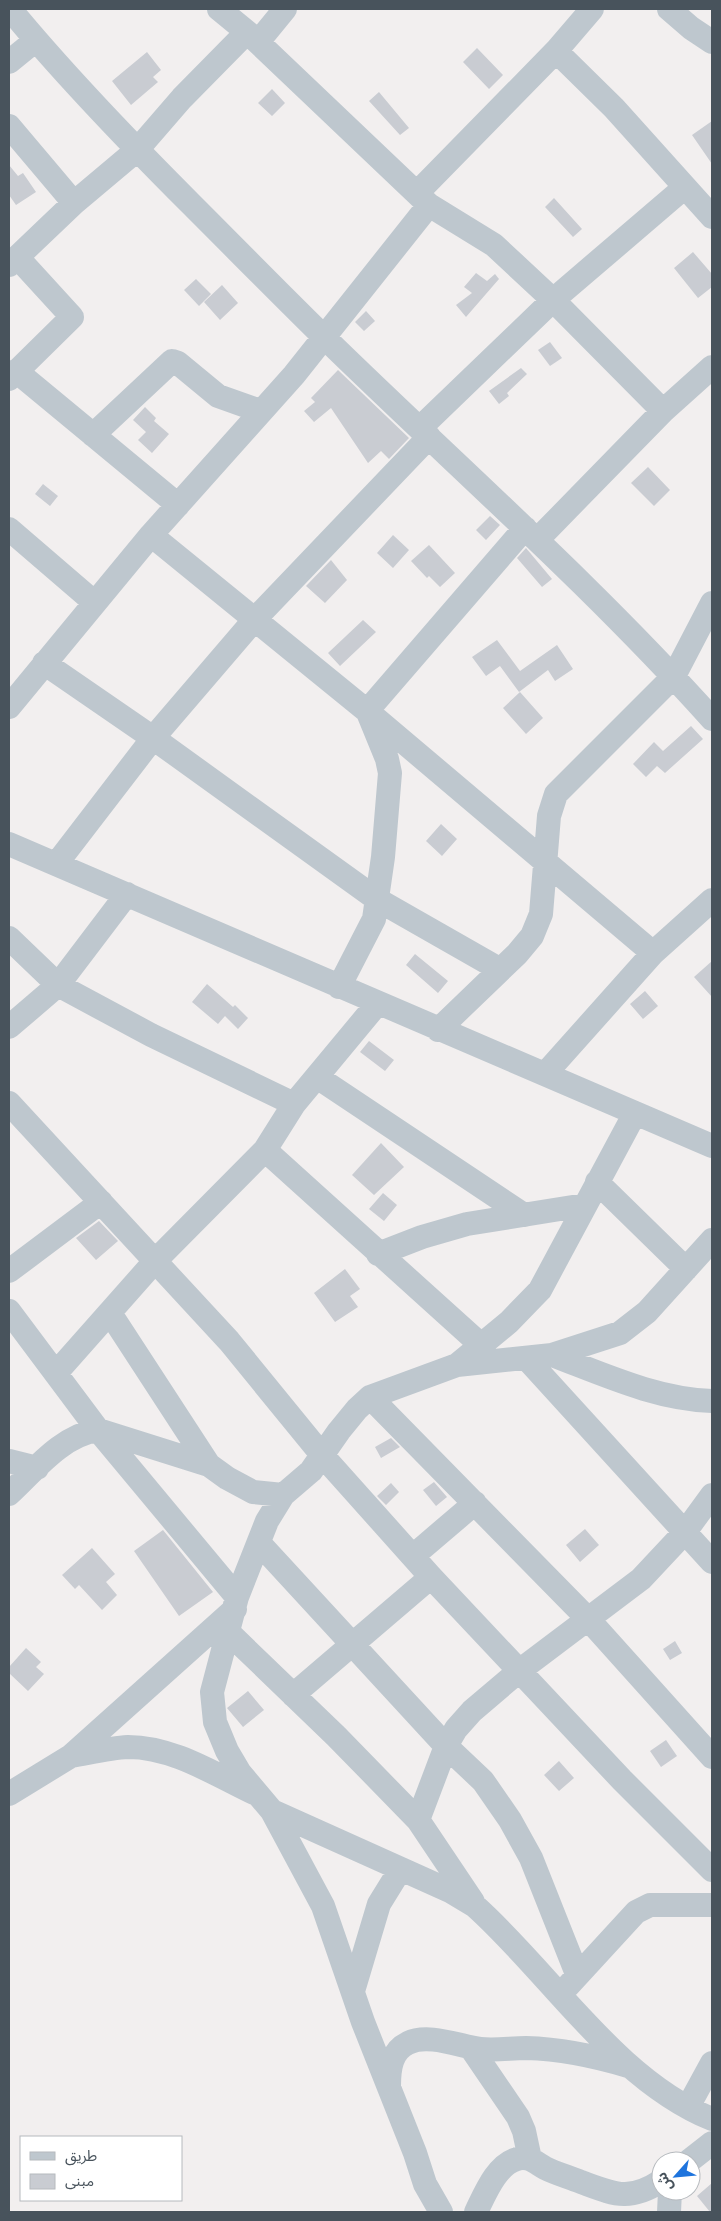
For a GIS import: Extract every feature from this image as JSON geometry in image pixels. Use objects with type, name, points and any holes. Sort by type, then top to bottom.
[{"type":"street","points":[[10,9],[137,150],[325,338],[532,534],[674,676],[712,719]]},
{"type":"street","points":[[219,9],[253,37],[423,199],[494,245],[553,300],[663,411]]},
{"type":"street","points":[[178,505],[92,435],[12,375],[72,318],[13,261],[74,204],[137,150],[182,98],[284,9]]},
{"type":"street","points":[[9,707],[151,535],[325,338],[423,199],[592,9]]},
{"type":"street","points":[[669,9],[691,28],[712,42]]},
{"type":"street","points":[[9,62],[36,40]]},
{"type":"street","points":[[57,864],[153,738],[254,619],[424,433],[553,300],[702,199],[556,51]]},
{"type":"street","points":[[9,126],[74,204]]},
{"type":"street","points":[[92,435],[172,361],[178,362],[218,396],[260,411]]},
{"type":"street","points":[[367,711],[532,534],[712,367]]},
{"type":"street","points":[[9,529],[95,603]]},
{"type":"street","points":[[151,535],[367,711],[545,864],[653,953]]},
{"type":"street","points":[[438,1030],[499,969],[517,954],[532,936],[540,914],[549,816],[556,794],[674,676],[712,603]]},
{"type":"street","points":[[44,663],[153,738],[378,900],[499,969]]},
{"type":"street","points":[[339,987],[374,919],[378,900],[390,773],[387,760],[367,711]]},
{"type":"street","points":[[9,844],[377,1004],[712,1146]]},
{"type":"street","points":[[9,1027],[58,985],[127,894]]},
{"type":"street","points":[[545,1074],[653,953],[712,900]]},
{"type":"street","points":[[11,943],[58,985],[151,1036],[294,1104]]},
{"type":"street","points":[[56,1373],[156,1260],[265,1150],[294,1104],[377,1004]]},
{"type":"street","points":[[317,1077],[524,1215]]},
{"type":"street","points":[[9,1103],[229,1341],[322,1455],[431,1577],[622,1780],[712,1870]]},
{"type":"street","points":[[457,1365],[510,1322],[540,1290],[635,1112]]},
{"type":"street","points":[[265,1150],[481,1345]]},
{"type":"street","points":[[598,1182],[686,1269]]},
{"type":"street","points":[[9,1270],[102,1202]]},
{"type":"street","points":[[378,1254],[422,1237],[467,1224],[585,1205]]},
{"type":"street","points":[[441,2212],[425,2184],[323,1906],[266,1803],[231,1758],[215,1722],[212,1692],[236,1603],[267,1521],[283,1495],[311,1471],[357,1409],[370,1397],[457,1365],[552,1355],[620,1333],[647,1312],[712,1240]]},
{"type":"street","points":[[9,1311],[98,1430],[236,1603]]},
{"type":"street","points":[[110,1313],[209,1465]]},
{"type":"street","points":[[552,1355],[644,1389],[666,1395],[712,1401]]},
{"type":"street","points":[[526,1358],[712,1562]]},
{"type":"street","points":[[370,1397],[589,1620],[712,1757]]},
{"type":"street","points":[[9,1494],[66,1440],[81,1433],[98,1430],[209,1465],[227,1478],[253,1492],[283,1495]]},
{"type":"street","points":[[9,1461],[37,1468]]},
{"type":"street","points":[[418,1820],[446,1746],[456,1729],[472,1711],[519,1671],[641,1579],[685,1532],[712,1495]]},
{"type":"street","points":[[413,1556],[474,1503]]},
{"type":"street","points":[[259,1543],[446,1746],[483,1781],[510,1820],[531,1858],[577,1974]]},
{"type":"street","points":[[293,1695],[431,1577]]},
{"type":"street","points":[[9,1794],[71,1756],[236,1603]]},
{"type":"street","points":[[228,1632],[418,1820],[475,1906],[628,2066],[658,2090],[712,2119]]},
{"type":"street","points":[[71,1756],[127,1748],[153,1749],[175,1755],[266,1803],[400,1870],[450,1892],[475,1906]]},
{"type":"street","points":[[353,1991],[379,1904],[400,1870]]},
{"type":"street","points":[[561,1995],[577,1974],[636,1912],[650,1906],[712,1905]]},
{"type":"street","points":[[389,2086],[389,2071],[392,2059],[407,2043],[424,2040],[472,2048],[527,2048],[570,2053],[602,2058],[628,2066]]},
{"type":"street","points":[[472,2048],[518,2117],[524,2131],[530,2159]]},
{"type":"street","points":[[688,2107],[712,2063]]},
{"type":"street","points":[[701,2151],[712,2143]]},
{"type":"street","points":[[476,2212],[499,2172],[518,2159],[530,2159],[556,2173],[618,2195],[634,2193],[651,2185]]},
{"type":"building","points":[[477,48],[503,75],[489,89],[463,62]]},
{"type":"building","points":[[147,52],[161,70],[153,77],[158,82],[131,105],[112,81]]},
{"type":"building","points":[[272,89],[285,103],[272,116],[258,103]]},
{"type":"building","points":[[379,92],[409,128],[400,135],[369,101]]},
{"type":"building","points":[[712,121],[712,164],[692,135]]},
{"type":"building","points":[[9,165],[18,176],[23,173],[36,192],[16,205],[9,195]]},
{"type":"building","points":[[554,198],[582,229],[573,237],[545,207]]},
{"type":"building","points":[[693,252],[712,274],[712,287],[698,298],[674,268]]},
{"type":"building","points":[[476,273],[487,281],[495,274],[499,279],[466,317],[456,305],[472,293],[464,287]]},
{"type":"building","points":[[196,279],[211,294],[199,306],[184,290]]},
{"type":"building","points":[[222,285],[238,303],[220,320],[204,302]]},
{"type":"building","points":[[366,311],[375,321],[364,331],[355,322]]},
{"type":"building","points":[[550,342],[562,358],[550,366],[538,350]]},
{"type":"building","points":[[521,368],[527,374],[507,393],[509,396],[499,404],[489,391]]},
{"type":"building","points":[[338,370],[409,438],[389,459],[381,451],[368,463],[331,408],[314,422],[304,411],[315,402],[311,398]]},
{"type":"building","points":[[145,407],[156,418],[154,421],[169,434],[152,453],[138,440],[146,432],[133,420]]},
{"type":"building","points":[[648,467],[670,490],[654,506],[631,483]]},
{"type":"building","points":[[43,484],[58,496],[50,506],[35,494]]},
{"type":"building","points":[[490,516],[500,525],[486,540],[476,530]]},
{"type":"building","points":[[393,535],[409,550],[393,568],[377,553]]},
{"type":"building","points":[[429,545],[455,573],[440,587],[429,576],[427,578],[411,561]]},
{"type":"building","points":[[526,548],[552,579],[542,587],[517,558]]},
{"type":"building","points":[[331,560],[347,580],[325,603],[306,586]]},
{"type":"building","points":[[363,620],[376,632],[340,666],[328,653]]},
{"type":"building","points":[[497,640],[520,671],[557,645],[573,669],[555,681],[548,670],[519,692],[500,666],[486,676],[472,657]]},
{"type":"building","points":[[520,692],[543,718],[526,734],[503,708]]},
{"type":"building","points":[[691,726],[703,739],[665,773],[657,766],[646,777],[633,764],[654,742],[663,751]]},
{"type":"building","points":[[441,824],[457,839],[442,856],[426,841]]},
{"type":"building","points":[[415,954],[448,981],[438,993],[406,965]]},
{"type":"building","points":[[712,961],[712,997],[694,977]]},
{"type":"building","points":[[207,984],[233,1007],[235,1005],[248,1018],[238,1029],[225,1016],[218,1024],[192,1002]]},
{"type":"building","points":[[645,991],[658,1006],[643,1019],[630,1004]]},
{"type":"building","points":[[369,1041],[394,1060],[385,1071],[360,1052]]},
{"type":"building","points":[[381,1143],[404,1167],[374,1195],[352,1175]]},
{"type":"building","points":[[383,1193],[397,1205],[384,1221],[369,1209]]},
{"type":"building","points":[[99,1221],[118,1241],[96,1260],[76,1238]]},
{"type":"building","points":[[345,1269],[360,1289],[350,1296],[358,1307],[335,1322],[314,1293]]},
{"type":"building","points":[[391,1438],[400,1447],[381,1458],[375,1447]]},
{"type":"building","points":[[434,1482],[447,1497],[436,1506],[423,1490]]},
{"type":"building","points":[[391,1483],[399,1492],[386,1505],[377,1496]]},
{"type":"building","points":[[585,1529],[599,1545],[580,1562],[566,1545]]},
{"type":"building","points":[[163,1530],[213,1592],[179,1616],[134,1551]]},
{"type":"building","points":[[92,1548],[115,1574],[106,1582],[117,1595],[102,1610],[79,1585],[75,1589],[62,1575]]},
{"type":"building","points":[[675,1641],[682,1653],[670,1660],[663,1649]]},
{"type":"building","points":[[26,1648],[41,1662],[36,1667],[44,1674],[28,1691],[9,1673],[9,1667]]},
{"type":"building","points":[[248,1691],[264,1710],[243,1727],[227,1708]]},
{"type":"building","points":[[666,1740],[677,1756],[661,1767],[650,1751]]},
{"type":"building","points":[[559,1761],[574,1778],[559,1791],[544,1775]]},
{"type":"building","points":[[712,2183],[712,2212],[701,2201],[701,2193]]}]
